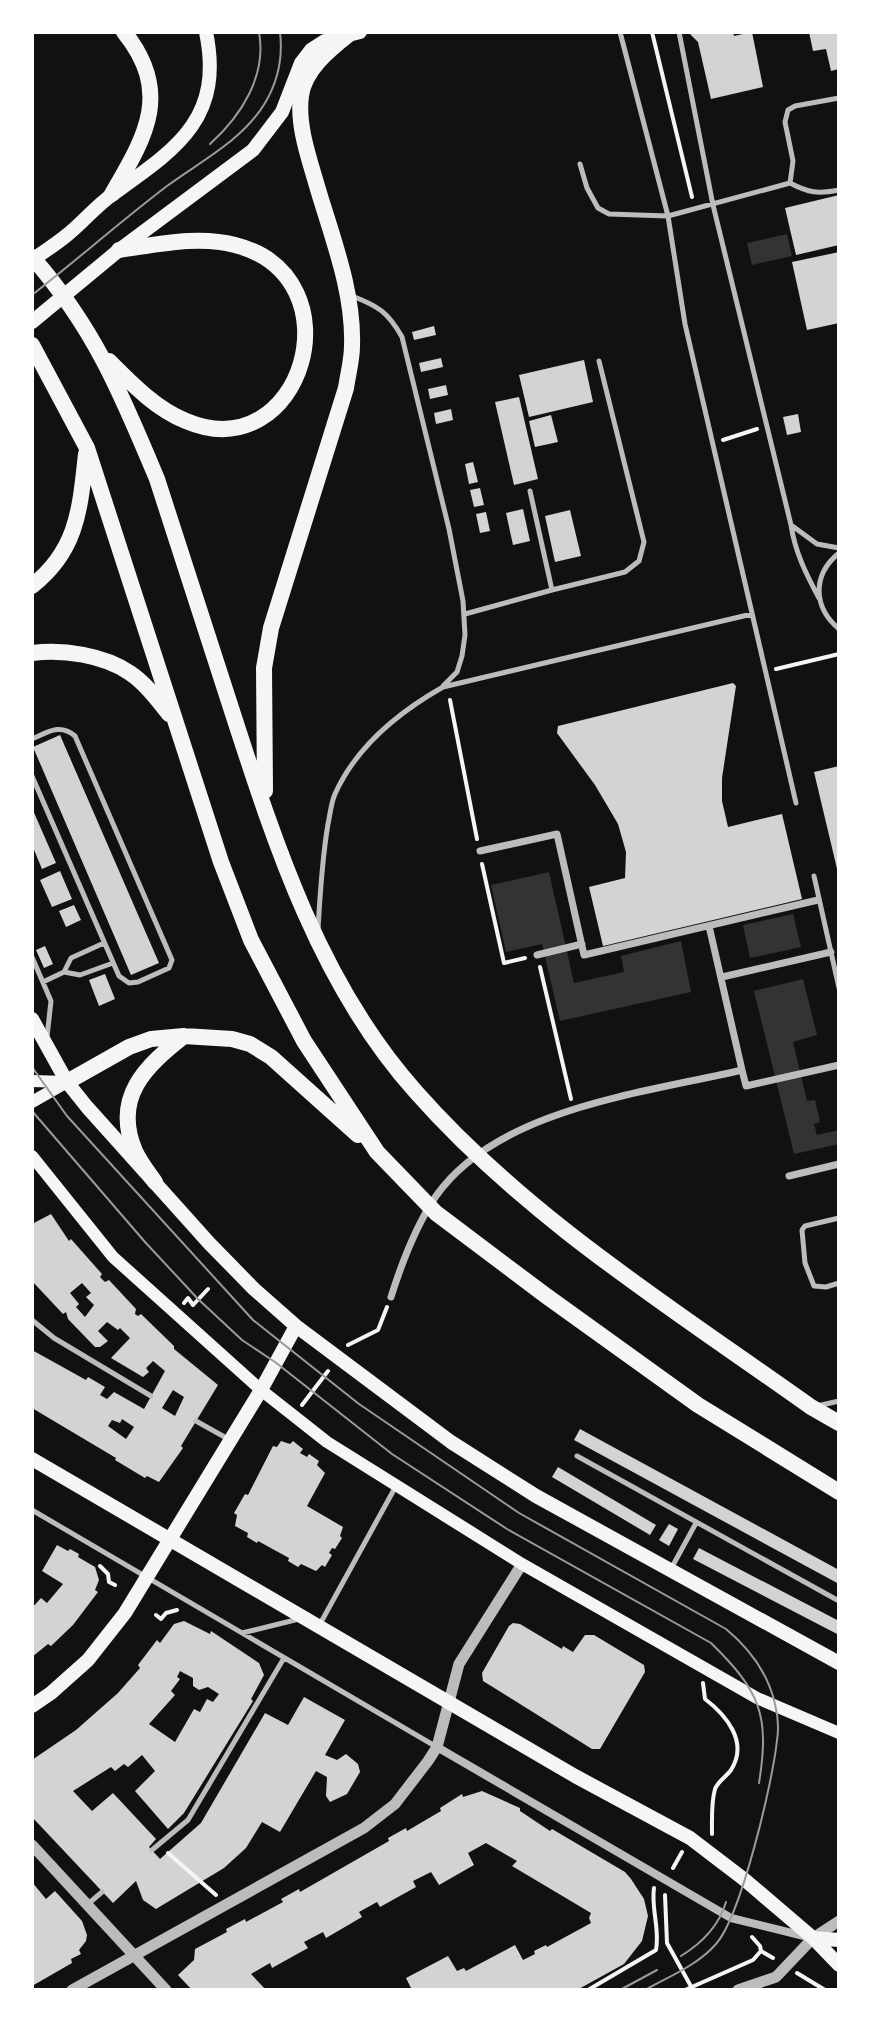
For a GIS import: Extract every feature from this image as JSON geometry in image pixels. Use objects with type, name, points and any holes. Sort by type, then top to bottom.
[{"type":"highway","points":[[112,194],[144,136],[151,101],[144,65],[124,32]]},
{"type":"highway","points":[[265,813],[262,714],[264,668],[271,628],[346,388],[352,349],[352,321],[307,153],[301,120],[301,96],[306,77],[332,48],[354,33]]},
{"type":"highway","points":[[101,351],[159,407],[188,422],[218,430],[234,428],[265,416],[291,389],[306,352],[306,325],[296,293],[282,272],[257,253],[234,244],[209,242],[178,242],[119,250]]},
{"type":"highway","points":[[32,259],[80,317],[101,351],[157,479],[265,813],[317,942],[376,1039],[414,1091],[494,1172],[625,1275],[811,1407],[839,1423]]},
{"type":"highway","points":[[32,345],[87,448],[221,862],[251,940],[304,1041],[377,1152]]},
{"type":"highway","points":[[32,586],[52,569],[72,536],[77,521],[87,448]]},
{"type":"highway","points":[[32,653],[67,653],[115,665],[138,679],[175,722]]},
{"type":"highway","points":[[155,1182],[135,1150],[129,1121],[132,1093],[152,1061],[184,1036]]},
{"type":"highway","points":[[67,1082],[129,1047],[151,1039],[184,1036],[232,1039],[250,1044],[283,1068],[377,1152],[436,1213],[698,1405],[839,1492]]},
{"type":"main road","points":[[32,259],[67,235],[112,194],[155,165],[189,128],[207,96],[210,83],[206,32]]},
{"type":"main road","points":[[32,322],[119,250],[253,150],[282,112],[305,56],[325,41],[354,33]]},
{"type":"main road","points":[[32,1019],[67,1082],[209,1243],[296,1326],[451,1442],[536,1496],[839,1663]]},
{"type":"main road","points":[[32,1081],[67,1082]]},
{"type":"main road","points":[[32,1102],[67,1082]]},
{"type":"main road","points":[[32,1156],[113,1257],[261,1390],[327,1442],[522,1564],[705,1669],[757,1698],[839,1733]]},
{"type":"main road","points":[[32,1706],[88,1660],[125,1613],[261,1390],[296,1326]]},
{"type":"main road","points":[[32,1459],[448,1703],[690,1838],[813,1938],[839,1965]]},
{"type":"main road","points":[[813,1938],[839,1940]]},
{"type":"street","points":[[198,32],[210,54]]},
{"type":"street","points":[[480,851],[557,834],[584,955],[818,900]]},
{"type":"street","points":[[709,926],[746,1086],[839,1065]]},
{"type":"street","points":[[539,954],[582,944]]},
{"type":"street","points":[[722,977],[831,952]]},
{"type":"street","points":[[391,1297],[401,1263],[437,1194],[509,1134],[574,1109],[742,1070]]},
{"type":"street","points":[[789,1176],[839,1164]]},
{"type":"street","points":[[72,1990],[364,1828],[395,1804],[437,1747],[459,1664],[522,1564]]},
{"type":"street","points":[[437,1747],[731,1918],[813,1938]]},
{"type":"street","points":[[32,1845],[166,1990]]},
{"type":"street","points":[[738,1990],[776,1977],[813,1938],[839,1921]]},
{"type":"lane","points":[[620,32],[668,216],[685,324],[796,803]]},
{"type":"lane","points":[[679,32],[713,205],[798,555],[829,620],[839,629]]},
{"type":"lane","points":[[790,183],[793,161],[785,122],[788,110],[839,98]]},
{"type":"lane","points":[[580,164],[587,188],[598,208],[609,214],[668,216],[790,183],[808,193],[839,190]]},
{"type":"lane","points":[[317,942],[322,858],[333,797],[354,760],[382,730],[443,687],[457,672],[462,656],[465,614],[449,529],[402,337],[393,321],[378,306],[346,294]]},
{"type":"lane","points":[[465,614],[625,572],[639,561],[644,542],[599,361]]},
{"type":"lane","points":[[530,491],[552,590]]},
{"type":"lane","points":[[791,525],[817,544],[839,550],[822,571],[819,598]]},
{"type":"lane","points":[[443,687],[752,614]]},
{"type":"lane","points":[[32,739],[56,728],[70,731],[75,736],[172,960],[169,968],[138,982],[129,983],[119,976],[32,776]]},
{"type":"lane","points":[[814,876],[839,988]]},
{"type":"lane","points":[[64,972],[71,958],[104,943]]},
{"type":"lane","points":[[32,957],[51,1001],[46,1046]]},
{"type":"lane","points":[[43,982],[64,972],[80,975],[113,963]]},
{"type":"lane","points":[[839,1218],[805,1226],[802,1230],[805,1263],[814,1286],[826,1287],[839,1283]]},
{"type":"lane","points":[[32,1320],[54,1338],[151,1396]]},
{"type":"lane","points":[[811,1407],[839,1401]]},
{"type":"lane","points":[[196,1421],[231,1440]]},
{"type":"lane","points":[[577,1456],[839,1601]]},
{"type":"lane","points":[[318,1627],[397,1485]]},
{"type":"lane","points":[[32,1510],[437,1747]]},
{"type":"lane","points":[[670,1572],[696,1523]]},
{"type":"lane","points":[[241,1633],[302,1618]]},
{"type":"lane","points":[[152,1850],[188,1820],[284,1658]]},
{"type":"lane","points":[[87,1904],[102,1892]]},
{"type":"path","points":[[652,32],[694,209]]},
{"type":"path","points":[[712,443],[767,426]]},
{"type":"path","points":[[766,671],[839,654]]},
{"type":"path","points":[[463,697],[448,701],[504,963],[539,954],[574,1109]]},
{"type":"path","points":[[174,1314],[188,1298],[193,1305],[208,1289]]},
{"type":"path","points":[[293,1417],[347,1346],[378,1330],[391,1297]]},
{"type":"path","points":[[101,1560],[98,1565],[108,1574],[109,1582],[115,1585]]},
{"type":"path","points":[[705,1669],[702,1688],[705,1699],[728,1719],[736,1743],[732,1768],[716,1785],[711,1854]]},
{"type":"path","points":[[690,1838],[667,1881],[664,1905],[667,1943],[692,1988]]},
{"type":"path","points":[[164,1849],[227,1904]]},
{"type":"path","points":[[588,1990],[656,1950],[659,1938],[652,1899],[655,1888],[667,1881]]},
{"type":"path","points":[[685,1990],[753,1960],[761,1951],[760,1946],[747,1932]]},
{"type":"path","points":[[688,1979],[695,1975]]},
{"type":"shaded area","points":[[787,234],[792,256],[752,265],[747,243]]},
{"type":"shaded area","points":[[549,872],[574,983],[624,972],[621,956],[681,941],[691,992],[560,1021],[542,944],[506,952],[491,885]]},
{"type":"shaded area","points":[[793,914],[801,947],[750,958],[743,925]]},
{"type":"shaded area","points":[[803,979],[817,1035],[793,1042],[807,1101],[815,1100],[820,1122],[814,1124],[817,1135],[839,1130],[839,1144],[794,1154],[754,991]]},
{"type":"building","points":[[688,32],[733,32],[734,36],[752,32],[763,87],[711,99],[698,42]]},
{"type":"building","points":[[809,32],[839,32],[839,69],[831,71],[826,49],[813,51]]},
{"type":"building","points":[[839,195],[839,245],[796,255],[785,208]]},
{"type":"building","points":[[839,252],[839,323],[807,330],[792,262]]},
{"type":"building","points":[[434,326],[436,335],[414,340],[412,332]]},
{"type":"building","points":[[441,358],[443,367],[421,372],[419,363]]},
{"type":"building","points":[[584,360],[593,402],[529,417],[519,375]]},
{"type":"building","points":[[446,385],[448,395],[430,399],[428,389]]},
{"type":"building","points":[[519,397],[538,479],[514,485],[495,402]]},
{"type":"building","points":[[451,409],[453,420],[436,424],[434,413]]},
{"type":"building","points":[[798,414],[801,432],[787,435],[783,417]]},
{"type":"building","points":[[551,415],[558,442],[535,447],[529,421]]},
{"type":"building","points":[[473,462],[478,482],[469,484],[465,464]]},
{"type":"building","points":[[480,488],[484,505],[474,507],[470,490]]},
{"type":"building","points":[[523,509],[530,541],[513,545],[506,513]]},
{"type":"building","points":[[570,510],[581,556],[555,562],[545,516]]},
{"type":"building","points":[[486,512],[490,531],[480,533],[476,514]]},
{"type":"building","points":[[733,683],[736,686],[722,778],[722,801],[728,827],[782,814],[802,899],[603,946],[589,887],[625,878],[626,852],[618,824],[595,785],[557,733],[558,726]]},
{"type":"building","points":[[60,735],[159,963],[131,975],[33,747]]},
{"type":"building","points":[[839,766],[839,873],[838,873],[814,772]]},
{"type":"building","points":[[32,808],[56,863],[42,869],[32,845]]},
{"type":"building","points":[[60,871],[72,899],[52,907],[40,880]]},
{"type":"building","points":[[74,905],[81,920],[66,927],[59,911]]},
{"type":"building","points":[[45,946],[53,964],[44,968],[36,950]]},
{"type":"building","points":[[105,974],[115,999],[99,1006],[89,980]]},
{"type":"building","points":[[51,1214],[69,1241],[71,1239],[102,1274],[100,1277],[105,1282],[109,1280],[136,1309],[135,1314],[141,1314],[174,1349],[218,1385],[181,1446],[183,1448],[159,1482],[147,1476],[145,1478],[32,1408],[32,1350],[105,1387],[100,1395],[107,1399],[114,1392],[144,1409],[165,1371],[153,1361],[146,1368],[149,1372],[143,1377],[111,1358],[130,1338],[120,1328],[118,1330],[107,1322],[98,1331],[108,1341],[95,1347],[68,1319],[66,1312],[63,1314],[32,1281],[32,1224]],"holes":[[[82,1283],[91,1293],[86,1297],[94,1305],[85,1317],[70,1293]],[[173,1390],[184,1397],[175,1416],[162,1408]],[[122,1419],[134,1427],[126,1439],[108,1426],[112,1420],[120,1423]]]},
{"type":"building","points":[[580,1429],[839,1570],[839,1584],[574,1440]]},
{"type":"building","points":[[281,1441],[290,1444],[293,1441],[303,1449],[300,1453],[307,1457],[309,1454],[319,1461],[317,1465],[325,1473],[307,1506],[343,1527],[342,1538],[329,1553],[332,1555],[325,1567],[322,1565],[316,1571],[301,1564],[298,1567],[288,1561],[289,1558],[247,1537],[248,1533],[235,1526],[237,1515],[234,1513],[245,1494],[248,1495],[273,1446],[277,1447]]},
{"type":"building","points":[[558,1467],[656,1525],[650,1535],[552,1477]]},
{"type":"building","points":[[669,1524],[678,1529],[669,1546],[659,1540]]},
{"type":"building","points":[[57,1545],[79,1554],[78,1557],[95,1567],[99,1580],[95,1590],[98,1592],[73,1625],[51,1646],[48,1644],[32,1657],[32,1608],[41,1598],[47,1603],[63,1584],[42,1571]]},
{"type":"building","points":[[699,1548],[839,1621],[839,1635],[693,1559]]},
{"type":"building","points":[[184,1621],[210,1634],[211,1631],[259,1663],[264,1675],[251,1699],[253,1701],[184,1813],[168,1829],[135,1791],[155,1771],[142,1755],[128,1767],[124,1764],[115,1771],[111,1767],[73,1791],[92,1811],[113,1793],[156,1839],[149,1847],[160,1859],[201,1823],[265,1713],[288,1725],[304,1697],[345,1720],[325,1755],[337,1760],[346,1754],[358,1764],[360,1772],[347,1794],[330,1802],[326,1796],[327,1777],[316,1771],[280,1832],[262,1822],[246,1848],[224,1868],[156,1909],[143,1900],[136,1881],[113,1903],[32,1817],[32,1760],[76,1730],[118,1693],[140,1668],[138,1665],[157,1640],[160,1643],[174,1624]],"holes":[[[180,1671],[193,1678],[193,1686],[199,1690],[208,1687],[219,1694],[213,1702],[207,1699],[200,1712],[194,1709],[175,1742],[149,1724],[175,1695],[171,1691],[180,1679],[177,1677]]]},
{"type":"building","points":[[513,1623],[573,1652],[585,1635],[594,1635],[644,1665],[645,1672],[600,1749],[592,1749],[483,1681],[482,1673]]},
{"type":"building","points":[[482,1791],[520,1808],[550,1831],[552,1829],[625,1872],[631,1879],[644,1899],[648,1916],[642,1941],[624,1964],[577,1990],[412,1990],[406,1978],[448,1956],[457,1971],[464,1968],[466,1971],[515,1945],[523,1960],[535,1954],[534,1951],[591,1923],[591,1913],[512,1866],[517,1861],[486,1843],[468,1853],[474,1865],[439,1885],[431,1872],[413,1881],[416,1887],[380,1907],[377,1902],[359,1912],[362,1917],[326,1938],[323,1932],[304,1942],[308,1948],[272,1968],[270,1963],[251,1974],[266,1990],[192,1990],[178,1975],[194,1960],[195,1949],[227,1932],[226,1929],[283,1902],[281,1899],[299,1889],[300,1892],[389,1841],[388,1838],[441,1811],[440,1808],[462,1794],[463,1797]]},
{"type":"building","points":[[32,1882],[46,1899],[55,1891],[82,1921],[87,1935],[79,1950],[81,1954],[71,1959],[72,1963],[32,1986]]},
{"type":"tram line","points":[[210,144],[232,121],[249,94],[259,64],[259,32]]},
{"type":"tram line","points":[[32,295],[150,199],[245,128],[265,103],[273,86],[280,60],[280,32]]},
{"type":"tram line","points":[[32,1067],[67,1116],[253,1320],[359,1404],[519,1513],[726,1629],[757,1662],[772,1693],[778,1731],[769,1785],[736,1906],[726,1929],[709,1951],[645,1990]]},
{"type":"tram line","points":[[32,1111],[145,1242],[198,1299],[242,1340],[275,1362],[392,1454],[507,1529],[711,1643],[741,1676],[758,1706],[763,1739],[759,1783]]},
{"type":"tram line","points":[[681,1956],[709,1933],[726,1902]]},
{"type":"tram line","points":[[620,1990],[657,1970]]}]
